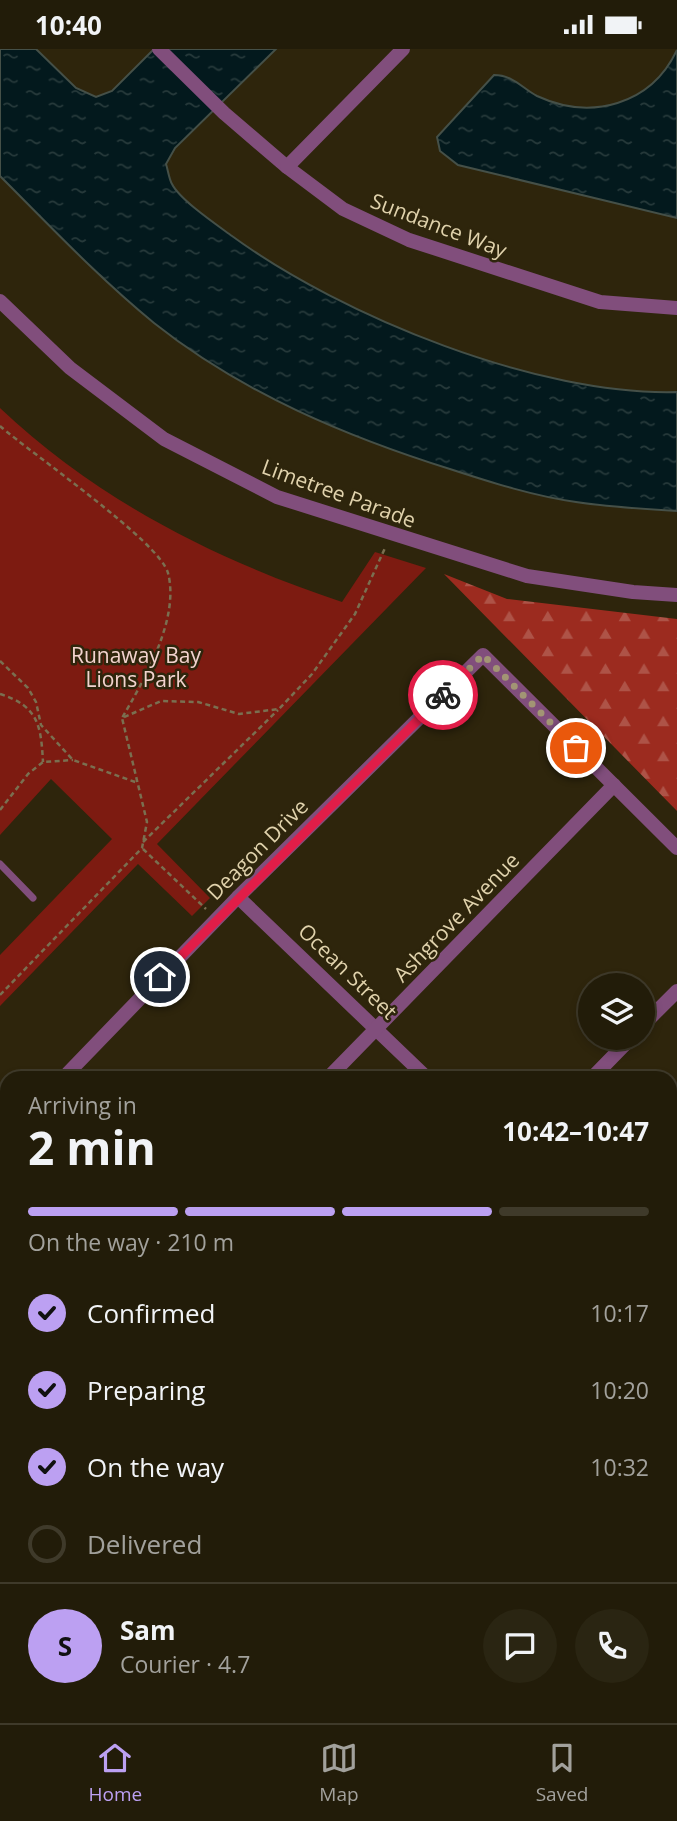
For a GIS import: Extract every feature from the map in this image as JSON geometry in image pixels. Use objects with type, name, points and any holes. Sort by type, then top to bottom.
[{"type":"street","name":"Sundance Way","points":[[159,49],[224,113],[287,167],[343,209],[409,240],[600,302],[677,307]]},
{"type":"street","points":[[287,167],[403,49]]},
{"type":"street","name":"Limetree Parade","points":[[0,301],[70,368],[164,439],[277,497],[527,576],[633,592],[677,594]]},
{"type":"street","name":"Deagon Drive","points":[[70,1071],[216,919],[483,655],[614,785]]},
{"type":"street","points":[[614,785],[677,848]]},
{"type":"street","name":"Ashgrove Avenue","points":[[335,1071],[614,785]]},
{"type":"street","name":"Ocean Street","points":[[238,897],[420,1071]]},
{"type":"street","points":[[655,1013],[677,991]]},
{"type":"street","points":[[599,1071],[619,1050]]},
{"type":"lane","points":[[0,864],[33,898]]},
{"type":"path","points":[[0,426],[139,536],[163,562],[169,575],[169,593],[160,642],[122,718],[147,822],[142,848],[0,995]]},
{"type":"path","points":[[143,842],[312,674],[355,614],[385,548]]},
{"type":"path","points":[[0,661],[28,688],[36,702],[41,725],[43,762]]},
{"type":"path","points":[[0,694],[22,705],[73,760]]},
{"type":"path","points":[[122,718],[161,701],[198,702],[239,714],[279,709]]},
{"type":"path","points":[[0,810],[28,773],[43,762],[73,760],[138,783]]},
{"type":"path","points":[[142,848],[216,919]]},
{"type":"path","points":[[0,1218],[0,1224]]},
{"type":"green space","name":"Runaway Bay Lions Park","points":[[0,408],[37,441],[118,499],[204,546],[295,585],[342,602],[375,552],[426,568],[157,844],[210,898],[192,916],[138,864],[0,1006],[0,955],[112,839],[51,779],[0,835]]},
{"type":"green space","points":[[444,574],[507,599],[677,619],[677,811]]},
{"type":"water","points":[[0,49],[36,49],[76,88],[96,97],[112,91],[154,49],[276,49],[175,148],[166,164],[176,190],[209,219],[277,266],[385,322],[444,346],[505,366],[565,381],[623,390],[677,392],[677,511],[601,505],[545,496],[413,457],[335,427],[259,392],[188,348],[114,288],[0,176]]},
{"type":"water","points":[[677,50],[677,218],[458,165],[440,151],[437,137],[494,75],[512,80],[537,96],[557,103],[598,107],[618,103],[652,84],[666,69]]},
{"type":"way so far","points":[[443,695],[483,655],[576,748]]},
{"type":"route","points":[[160,977],[443,695]]}]
